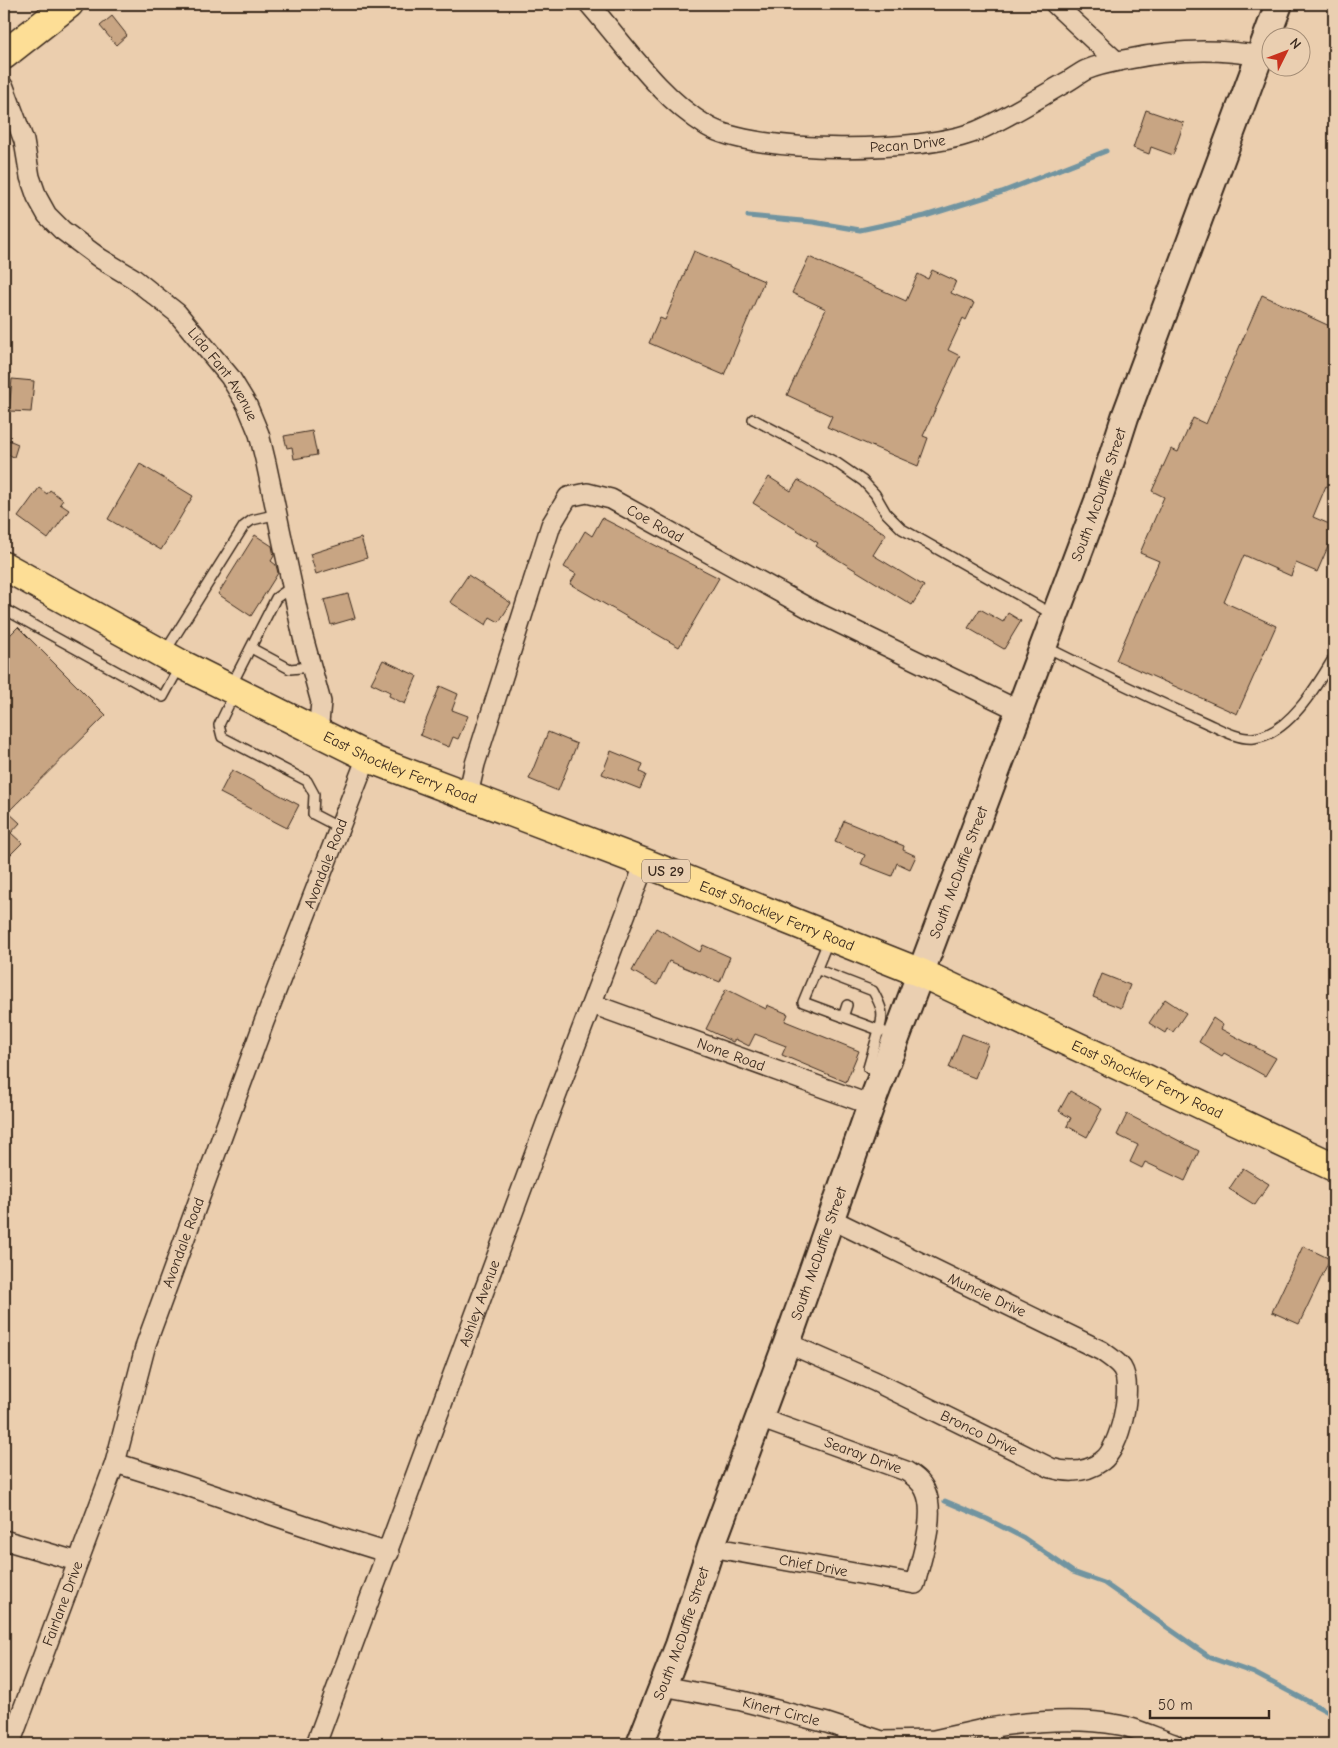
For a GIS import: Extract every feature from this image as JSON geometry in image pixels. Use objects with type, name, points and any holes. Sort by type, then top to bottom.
[{"type":"main road","points":[[4,55],[69,4]]},
{"type":"main road","name":"East Shockley Ferry Road","points":[[4,566],[172,659],[318,734],[368,757],[645,863],[921,973],[1334,1166]]},
{"type":"street","name":"Pecan Drive","points":[[590,4],[652,77],[688,113],[708,127],[731,136],[767,142],[834,147],[895,146],[930,143],[961,136],[1004,118],[1085,71],[1116,61],[1184,51],[1222,51],[1260,56]]},
{"type":"street","points":[[1055,4],[1116,61]]},
{"type":"street","name":"South McDuffie Street","points":[[1270,28],[1279,4]]},
{"type":"street","name":"South McDuffie Street","points":[[640,1744],[663,1686],[883,1072],[888,1033],[921,973],[1020,712],[1098,501],[1125,417],[1260,56]]},
{"type":"street","name":"Lida Fant Avenue","points":[[4,87],[24,141],[30,177],[37,197],[47,215],[85,248],[133,278],[163,301],[202,341],[230,377],[246,404],[259,434],[311,667],[321,702],[318,734]]},
{"type":"street","name":"Coe Road","points":[[468,795],[475,764],[551,526],[568,497],[587,494],[611,499],[812,610],[1020,712]]},
{"type":"street","name":"Avondale Road","points":[[115,1463],[146,1344],[264,1022],[368,757]]},
{"type":"street","name":"Ashley Avenue","points":[[316,1744],[389,1553],[645,863]]},
{"type":"street","name":"None Road","points":[[592,1004],[871,1104]]},
{"type":"street","name":"Muncie Drive","points":[[831,1220],[1102,1350],[1122,1369],[1127,1388]]},
{"type":"street","name":"Bronco Drive","points":[[787,1343],[874,1381],[1051,1468],[1065,1472],[1079,1471],[1102,1461],[1111,1450],[1124,1416],[1127,1388]]},
{"type":"street","name":"Searay Drive","points":[[759,1418],[906,1470],[918,1480],[926,1490],[930,1517],[915,1584]]},
{"type":"street","points":[[115,1463],[166,1478],[328,1535],[389,1553]]},
{"type":"street","name":"Fairlane Drive","points":[[10,1744],[76,1561],[115,1463]]},
{"type":"street","points":[[4,1540],[76,1561]]},
{"type":"street","name":"Chief Drive","points":[[711,1548],[915,1584]]},
{"type":"street","name":"Kinert Circle","points":[[663,1686],[742,1701],[827,1723],[882,1741],[990,1736],[1030,1722],[1081,1721],[1120,1725],[1174,1744]]},
{"type":"lane","points":[[753,420],[837,464],[863,481],[875,494],[886,514],[902,529],[1055,615]]},
{"type":"lane","points":[[4,609],[163,697],[172,659],[244,526],[252,520],[278,514]]},
{"type":"lane","points":[[293,586],[276,598],[251,648],[218,725],[222,737],[307,781],[314,794],[313,814],[340,828]]},
{"type":"lane","points":[[1043,646],[1152,699],[1234,734],[1254,739],[1274,732],[1298,711],[1334,656]]},
{"type":"lane","points":[[251,648],[290,668],[311,667]]},
{"type":"lane","points":[[830,936],[804,1002],[888,1033]]},
{"type":"lane","points":[[816,969],[854,985],[873,990],[880,1003],[888,1033]]},
{"type":"lane","points":[[842,1017],[847,1005]]},
{"type":"building","points":[[112,16],[127,35],[116,45],[100,26]]},
{"type":"building","points":[[1146,110],[1184,123],[1173,155],[1151,147],[1149,154],[1133,148]]},
{"type":"building","points":[[694,251],[764,281],[724,375],[649,343],[660,318],[665,320]]},
{"type":"building","points":[[809,257],[906,301],[918,274],[928,279],[932,270],[956,281],[951,293],[974,303],[966,320],[963,318],[948,350],[960,356],[923,436],[928,438],[918,466],[827,427],[832,416],[787,395],[826,309],[792,293]]},
{"type":"building","points":[[1262,295],[1334,328],[1334,489],[1326,486],[1313,517],[1334,526],[1334,533],[1317,572],[1296,563],[1291,576],[1244,555],[1224,602],[1276,626],[1237,714],[1116,660],[1159,561],[1140,553],[1164,497],[1152,491],[1171,449],[1178,452],[1193,418],[1206,424]]},
{"type":"building","points":[[12,379],[34,381],[31,412],[9,411]]},
{"type":"building","points":[[312,431],[317,455],[294,459],[292,447],[287,448],[284,436]]},
{"type":"building","points":[[4,438],[18,444],[14,457],[4,453]]},
{"type":"building","points":[[140,464],[193,496],[161,550],[108,519]]},
{"type":"building","points":[[769,477],[791,491],[798,480],[886,534],[873,555],[924,586],[912,605],[816,546],[818,543],[753,503]]},
{"type":"building","points":[[39,488],[47,494],[50,490],[63,500],[60,504],[69,510],[48,539],[18,517]]},
{"type":"building","points":[[602,518],[719,578],[679,647],[570,584],[576,574],[564,567],[585,531],[592,536]]},
{"type":"building","points":[[255,535],[272,546],[274,556],[271,561],[276,565],[278,573],[251,616],[218,594]]},
{"type":"building","points":[[361,538],[367,558],[316,574],[310,554]]},
{"type":"building","points":[[468,575],[511,603],[499,622],[490,617],[486,625],[450,602]]},
{"type":"building","points":[[348,594],[355,618],[331,625],[324,600]]},
{"type":"building","points":[[980,609],[1003,622],[1008,613],[1021,621],[1004,649],[968,628]]},
{"type":"building","points":[[18,627],[106,715],[8,812],[20,823],[11,833],[22,843],[4,861],[4,641]]},
{"type":"building","points":[[383,660],[417,676],[405,704],[389,696],[390,692],[371,683]]},
{"type":"building","points":[[440,686],[458,694],[452,710],[468,716],[458,739],[453,737],[449,747],[420,735]]},
{"type":"building","points":[[548,732],[577,744],[558,791],[529,779]]},
{"type":"building","points":[[611,751],[643,764],[640,772],[646,775],[640,789],[602,774]]},
{"type":"building","points":[[232,770],[299,805],[287,828],[220,793]]},
{"type":"building","points":[[844,821],[904,846],[903,850],[916,856],[910,869],[897,863],[892,876],[861,864],[865,855],[835,842]]},
{"type":"building","points":[[656,928],[700,952],[703,945],[730,957],[720,982],[669,961],[657,985],[632,971]]},
{"type":"building","points":[[1102,974],[1130,985],[1121,1008],[1093,997]]},
{"type":"building","points":[[726,989],[766,1009],[767,1005],[788,1014],[785,1021],[859,1051],[846,1082],[782,1055],[786,1046],[755,1034],[749,1046],[735,1039],[733,1042],[706,1029]]},
{"type":"building","points":[[1165,999],[1186,1013],[1173,1032],[1167,1029],[1165,1033],[1149,1023]]},
{"type":"building","points":[[1213,1018],[1223,1025],[1221,1029],[1276,1058],[1265,1076],[1224,1053],[1222,1056],[1199,1042]]},
{"type":"building","points":[[962,1034],[988,1044],[975,1078],[949,1068]]},
{"type":"building","points":[[1070,1091],[1102,1109],[1087,1137],[1067,1126],[1071,1118],[1059,1111]]},
{"type":"building","points":[[1127,1114],[1199,1151],[1185,1181],[1145,1162],[1142,1168],[1130,1162],[1138,1145],[1117,1135]]},
{"type":"building","points":[[1243,1168],[1269,1184],[1255,1205],[1229,1189]]},
{"type":"building","points":[[1303,1246],[1330,1259],[1299,1324],[1272,1312]]},
{"type":"waterway","points":[[748,216],[813,222],[860,230],[925,216],[1002,192],[1106,151]]},
{"type":"waterway","points":[[945,1501],[987,1519],[1024,1538],[1073,1572],[1104,1583],[1211,1658],[1254,1673],[1334,1715]]}]
